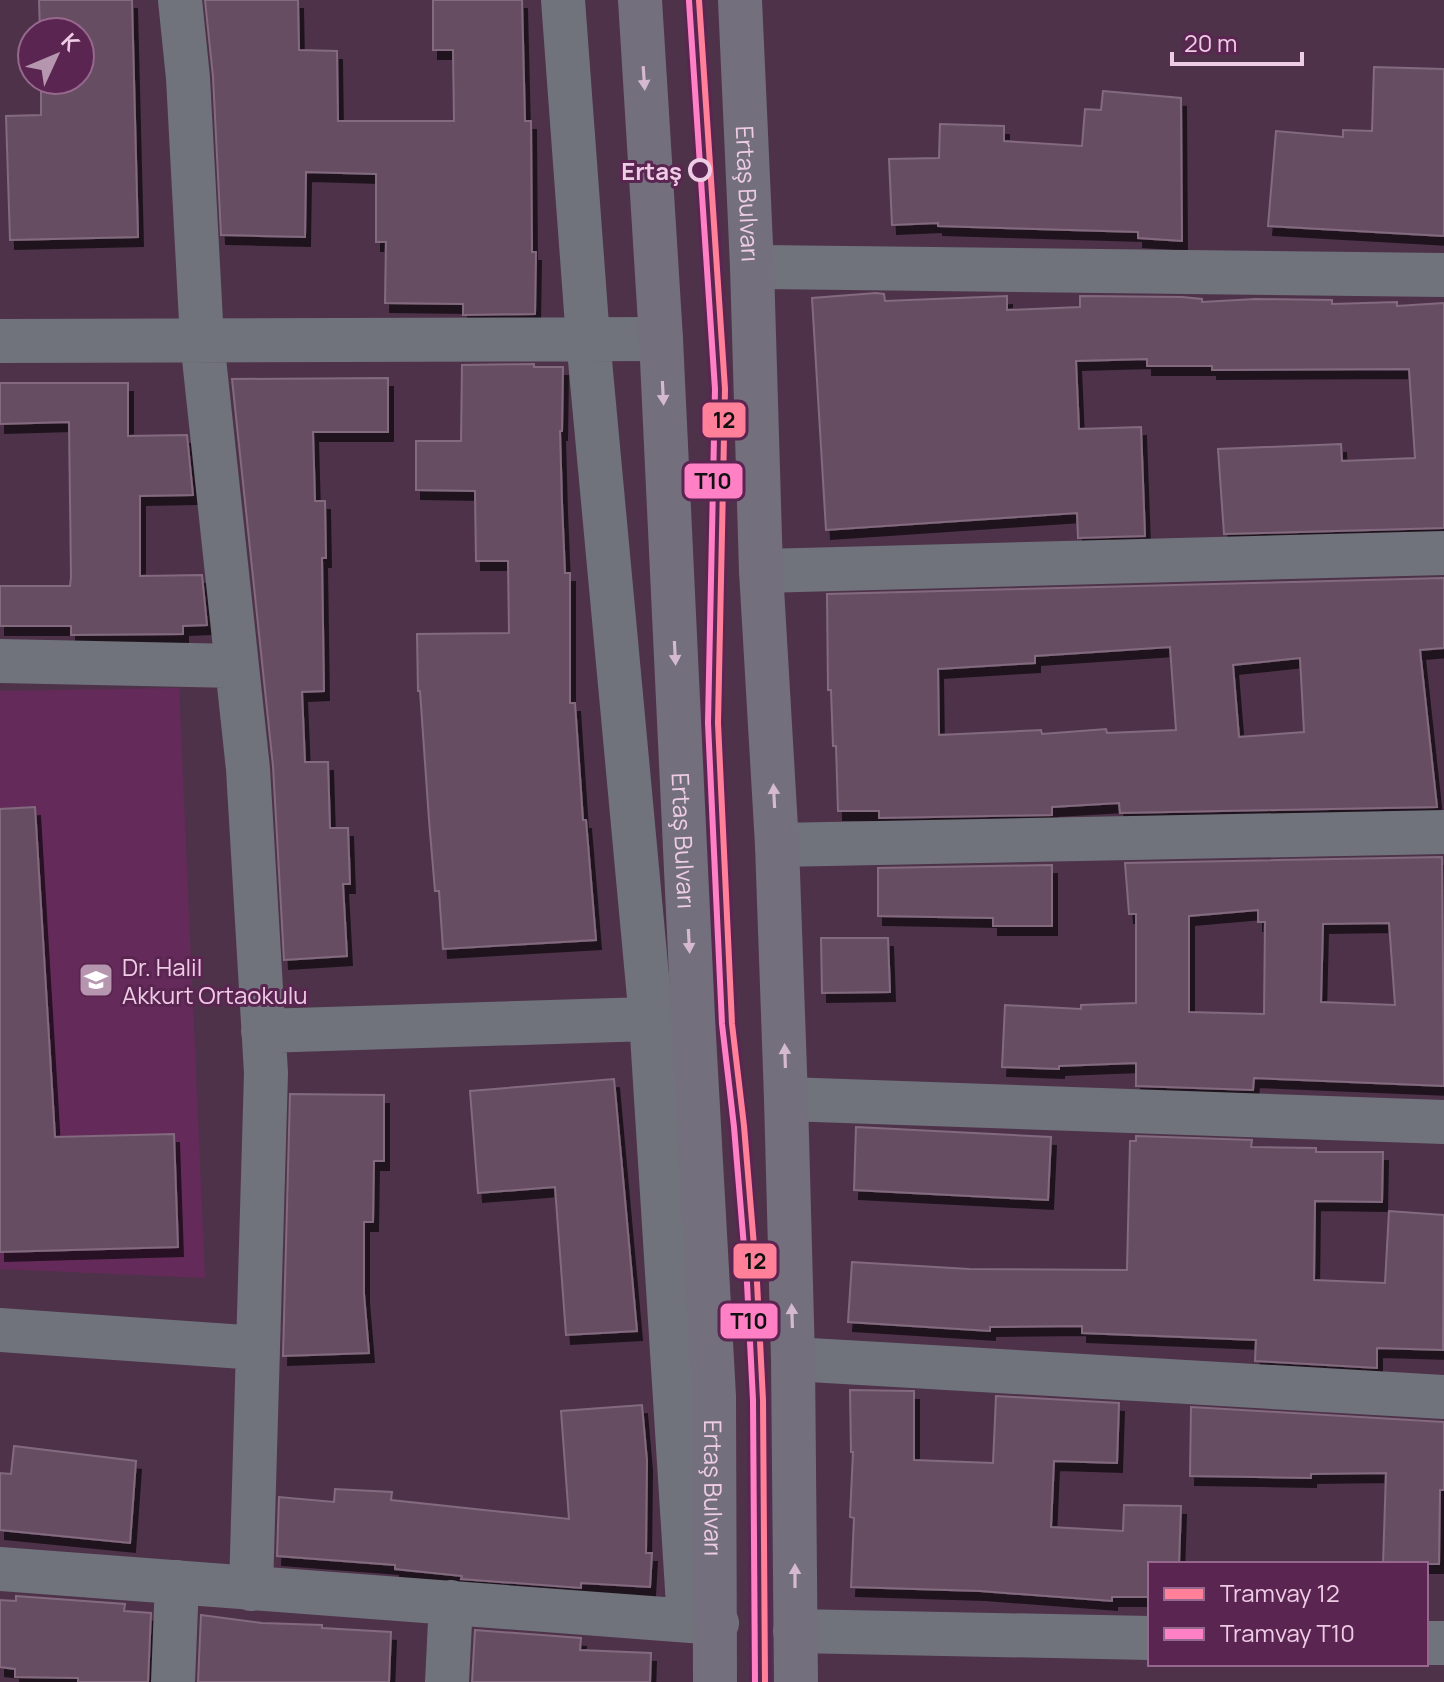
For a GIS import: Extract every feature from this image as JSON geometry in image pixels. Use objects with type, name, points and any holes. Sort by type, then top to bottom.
[{"type":"main road","name":"Ertaş Bulvarı","points":[[640,0],[661,339],[672,1018],[714,1396],[703,1622],[715,1682]]},
{"type":"main road","name":"Ertaş Bulvarı","points":[[740,0],[761,571],[777,845],[786,1099],[793,1359],[796,1682]]},
{"type":"street","points":[[180,0],[189,94],[202,340],[248,769],[266,1073],[251,1589]]},
{"type":"street","points":[[263,1031],[672,1018],[588,339],[563,0]]},
{"type":"street","points":[[752,267],[1444,275]]},
{"type":"street","points":[[0,341],[661,339]]},
{"type":"street","points":[[761,571],[1444,553]]},
{"type":"street","points":[[0,661],[237,666]]},
{"type":"street","points":[[777,845],[1444,832]]},
{"type":"street","points":[[786,1099],[1444,1122]]},
{"type":"street","points":[[0,1330],[258,1348]]},
{"type":"street","points":[[793,1359],[1444,1397]]},
{"type":"street","points":[[0,1569],[703,1622]]},
{"type":"street","points":[[173,1682],[177,1582]]},
{"type":"street","points":[[447,1682],[451,1602]]},
{"type":"street","points":[[795,1631],[1148,1638]]},
{"type":"shaded area","name":"Dr. Halil Akkurt Ortaokulu","points":[[179,688],[205,1278],[0,1269],[0,691]]},
{"type":"building","points":[[39,0],[132,0],[138,237],[10,240],[6,116],[41,115],[41,96],[96,96],[96,16],[40,16]]},
{"type":"building","points":[[205,0],[298,0],[299,50],[337,51],[338,121],[454,121],[453,50],[433,50],[433,0],[522,0],[525,121],[531,121],[535,314],[463,315],[463,304],[385,303],[386,242],[376,242],[376,174],[306,172],[305,237],[221,235],[213,77]]},
{"type":"building","points":[[1374,67],[1444,69],[1444,236],[1268,226],[1276,131],[1343,137],[1343,130],[1372,131]]},
{"type":"building","points":[[1103,91],[1181,98],[1182,241],[1138,238],[1138,232],[938,226],[938,223],[892,225],[889,159],[939,158],[940,124],[1004,126],[1004,141],[1082,146],[1085,109],[1101,110]]},
{"type":"building","points":[[884,294],[885,301],[1007,296],[1007,310],[1080,307],[1080,296],[1182,297],[1202,299],[1202,302],[1256,299],[1332,300],[1332,304],[1397,302],[1397,306],[1444,303],[1444,528],[1224,534],[1218,449],[1341,444],[1342,461],[1415,458],[1409,369],[1212,370],[1212,366],[1147,366],[1147,359],[1076,361],[1079,429],[1141,427],[1145,536],[1078,538],[1077,513],[826,530],[812,298]]},
{"type":"building","points":[[534,364],[534,367],[563,367],[560,431],[565,573],[570,573],[570,703],[575,703],[596,940],[443,949],[418,691],[417,634],[509,633],[508,561],[476,561],[475,491],[416,490],[416,441],[461,441],[462,365]]},
{"type":"building","points":[[388,378],[388,432],[313,432],[315,501],[325,501],[326,558],[322,558],[324,691],[302,692],[305,762],[328,762],[330,828],[348,828],[350,884],[343,884],[347,956],[284,960],[273,766],[232,379]]},
{"type":"building","points":[[0,383],[128,383],[128,436],[187,435],[193,495],[140,496],[140,576],[202,575],[207,625],[183,626],[183,634],[71,635],[71,626],[0,626],[0,586],[70,586],[71,577],[69,422],[0,424]]},
{"type":"building","points":[[1444,578],[1444,648],[1420,650],[1437,807],[1120,813],[1119,803],[1052,807],[1052,815],[879,818],[879,811],[838,811],[836,746],[833,746],[831,690],[828,690],[827,594]],"holes":[[[1170,647],[1176,730],[1107,733],[1106,729],[1042,734],[1041,730],[939,735],[938,669],[1035,663],[1035,656]],[[1300,658],[1304,732],[1239,737],[1233,665]]]},
{"type":"building","points":[[35,807],[55,1137],[174,1134],[178,1247],[0,1252],[0,809]]},
{"type":"building","points":[[1442,857],[1444,1086],[1254,1078],[1253,1090],[1136,1086],[1136,1063],[1059,1066],[1059,1069],[1002,1067],[1005,1005],[1081,1009],[1081,1005],[1136,1003],[1136,914],[1129,914],[1125,863]],"holes":[[[1258,910],[1258,922],[1265,922],[1264,1014],[1189,1012],[1189,916]],[[1389,923],[1395,1005],[1321,1002],[1323,924]]]},
{"type":"building","points":[[1052,865],[1052,926],[993,926],[993,918],[878,916],[878,868]]},
{"type":"building","points":[[821,938],[888,938],[890,992],[822,993]]},
{"type":"building","points":[[614,1079],[637,1331],[566,1335],[555,1187],[478,1193],[470,1091]]},
{"type":"building","points":[[290,1094],[384,1095],[384,1161],[374,1161],[373,1222],[364,1222],[364,1294],[369,1353],[283,1356]]},
{"type":"building","points":[[856,1127],[1051,1137],[1048,1200],[854,1190]]},
{"type":"building","points":[[1136,1136],[1252,1140],[1251,1147],[1316,1148],[1316,1152],[1383,1152],[1382,1202],[1315,1201],[1314,1280],[1385,1283],[1389,1211],[1444,1215],[1443,1350],[1377,1348],[1377,1368],[1255,1361],[1256,1340],[1082,1333],[1082,1326],[990,1327],[990,1331],[848,1322],[852,1262],[969,1269],[1127,1270],[1130,1141],[1136,1141]]},
{"type":"building","points":[[850,1390],[914,1391],[914,1460],[993,1463],[996,1396],[1119,1403],[1117,1463],[1054,1461],[1051,1527],[1123,1531],[1124,1505],[1181,1506],[1179,1562],[1148,1562],[1148,1597],[1112,1597],[1112,1601],[980,1591],[851,1587],[854,1518],[850,1517]]},
{"type":"building","points":[[642,1405],[647,1461],[646,1553],[652,1553],[650,1587],[581,1583],[581,1588],[461,1579],[462,1576],[395,1569],[395,1565],[277,1556],[279,1497],[334,1502],[335,1489],[392,1492],[391,1500],[569,1519],[561,1411]]},
{"type":"building","points":[[1191,1407],[1444,1422],[1439,1564],[1383,1562],[1386,1473],[1311,1474],[1311,1478],[1190,1476]]},
{"type":"building","points":[[14,1446],[136,1461],[130,1543],[0,1530],[0,1473],[11,1474]]},
{"type":"building","points":[[16,1596],[125,1604],[124,1611],[151,1613],[148,1682],[78,1682],[78,1678],[15,1677],[15,1669],[0,1667],[0,1600],[16,1601]]},
{"type":"building","points":[[201,1615],[262,1623],[391,1632],[389,1682],[198,1682]]},
{"type":"building","points":[[475,1630],[581,1638],[580,1650],[651,1653],[650,1682],[472,1682]]},
{"type":"tram line","name":"12","points":[[699,0],[725,389],[718,723],[732,1024],[757,1282],[763,1400],[765,1682]]},
{"type":"tram line","name":"T10","points":[[689,1],[715,389],[708,723],[722,1024],[747,1283],[753,1400],[755,1682]]},
{"type":"place","name":"Ertaş","points":[[700,170]]},
{"type":"place","name":"Dr. Halil Akkurt Ortaokulu","points":[[96,980]]}]
